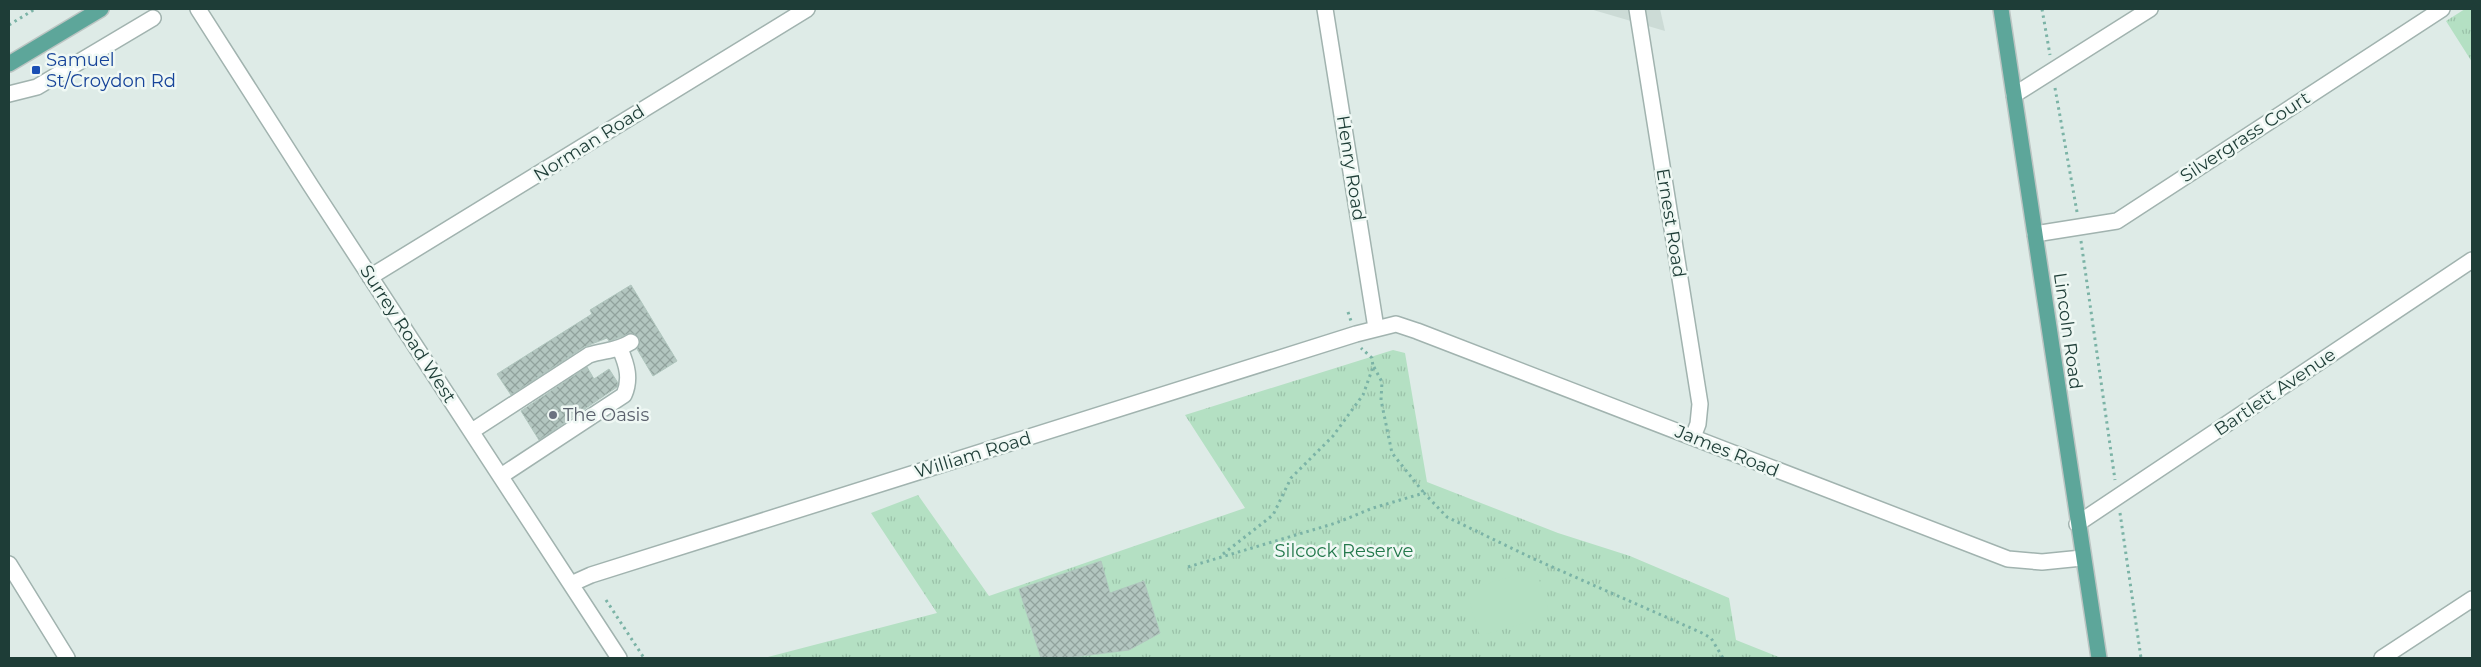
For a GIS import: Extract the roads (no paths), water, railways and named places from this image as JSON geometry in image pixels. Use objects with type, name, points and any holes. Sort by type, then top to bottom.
[{"type":"main road","points":[[9,64],[101,9]]},
{"type":"main road","name":"Lincoln Road","points":[[2002,9],[2082,558],[2099,658]]},
{"type":"street","name":"Surrey Road West","points":[[198,9],[370,278],[619,658]]},
{"type":"street","name":"Norman Road","points":[[370,278],[807,9]]},
{"type":"street","name":"Henry Road","points":[[1325,9],[1376,328]]},
{"type":"street","name":"Ernest Road","points":[[1637,9],[1700,404],[1698,424],[1693,437]]},
{"type":"street","points":[[2014,95],[2150,9]]},
{"type":"street","name":"Silvergrass Court","points":[[2035,234],[2117,221],[2442,9]]},
{"type":"street","points":[[9,94],[37,87],[154,18]]},
{"type":"street","name":"Bartlett Avenue","points":[[2078,524],[2472,260]]},
{"type":"street","name":"James Road","points":[[1376,328],[1396,324],[1418,331],[2008,559],[2042,562],[2082,558]]},
{"type":"street","name":"William Road","points":[[571,584],[601,572],[1376,328]]},
{"type":"street","points":[[472,431],[589,355],[625,346],[628,386],[624,395],[501,476]]},
{"type":"street","points":[[9,564],[67,658]]},
{"type":"street","points":[[2382,658],[2472,599]]},
{"type":"place","name":"Samuel St/Croydon Rd","points":[[36,70]]},
{"type":"place","name":"The Oasis","points":[[553,415]]},
{"type":"park label","name":"Silcock Reserve","points":[[1344,551]]}]
